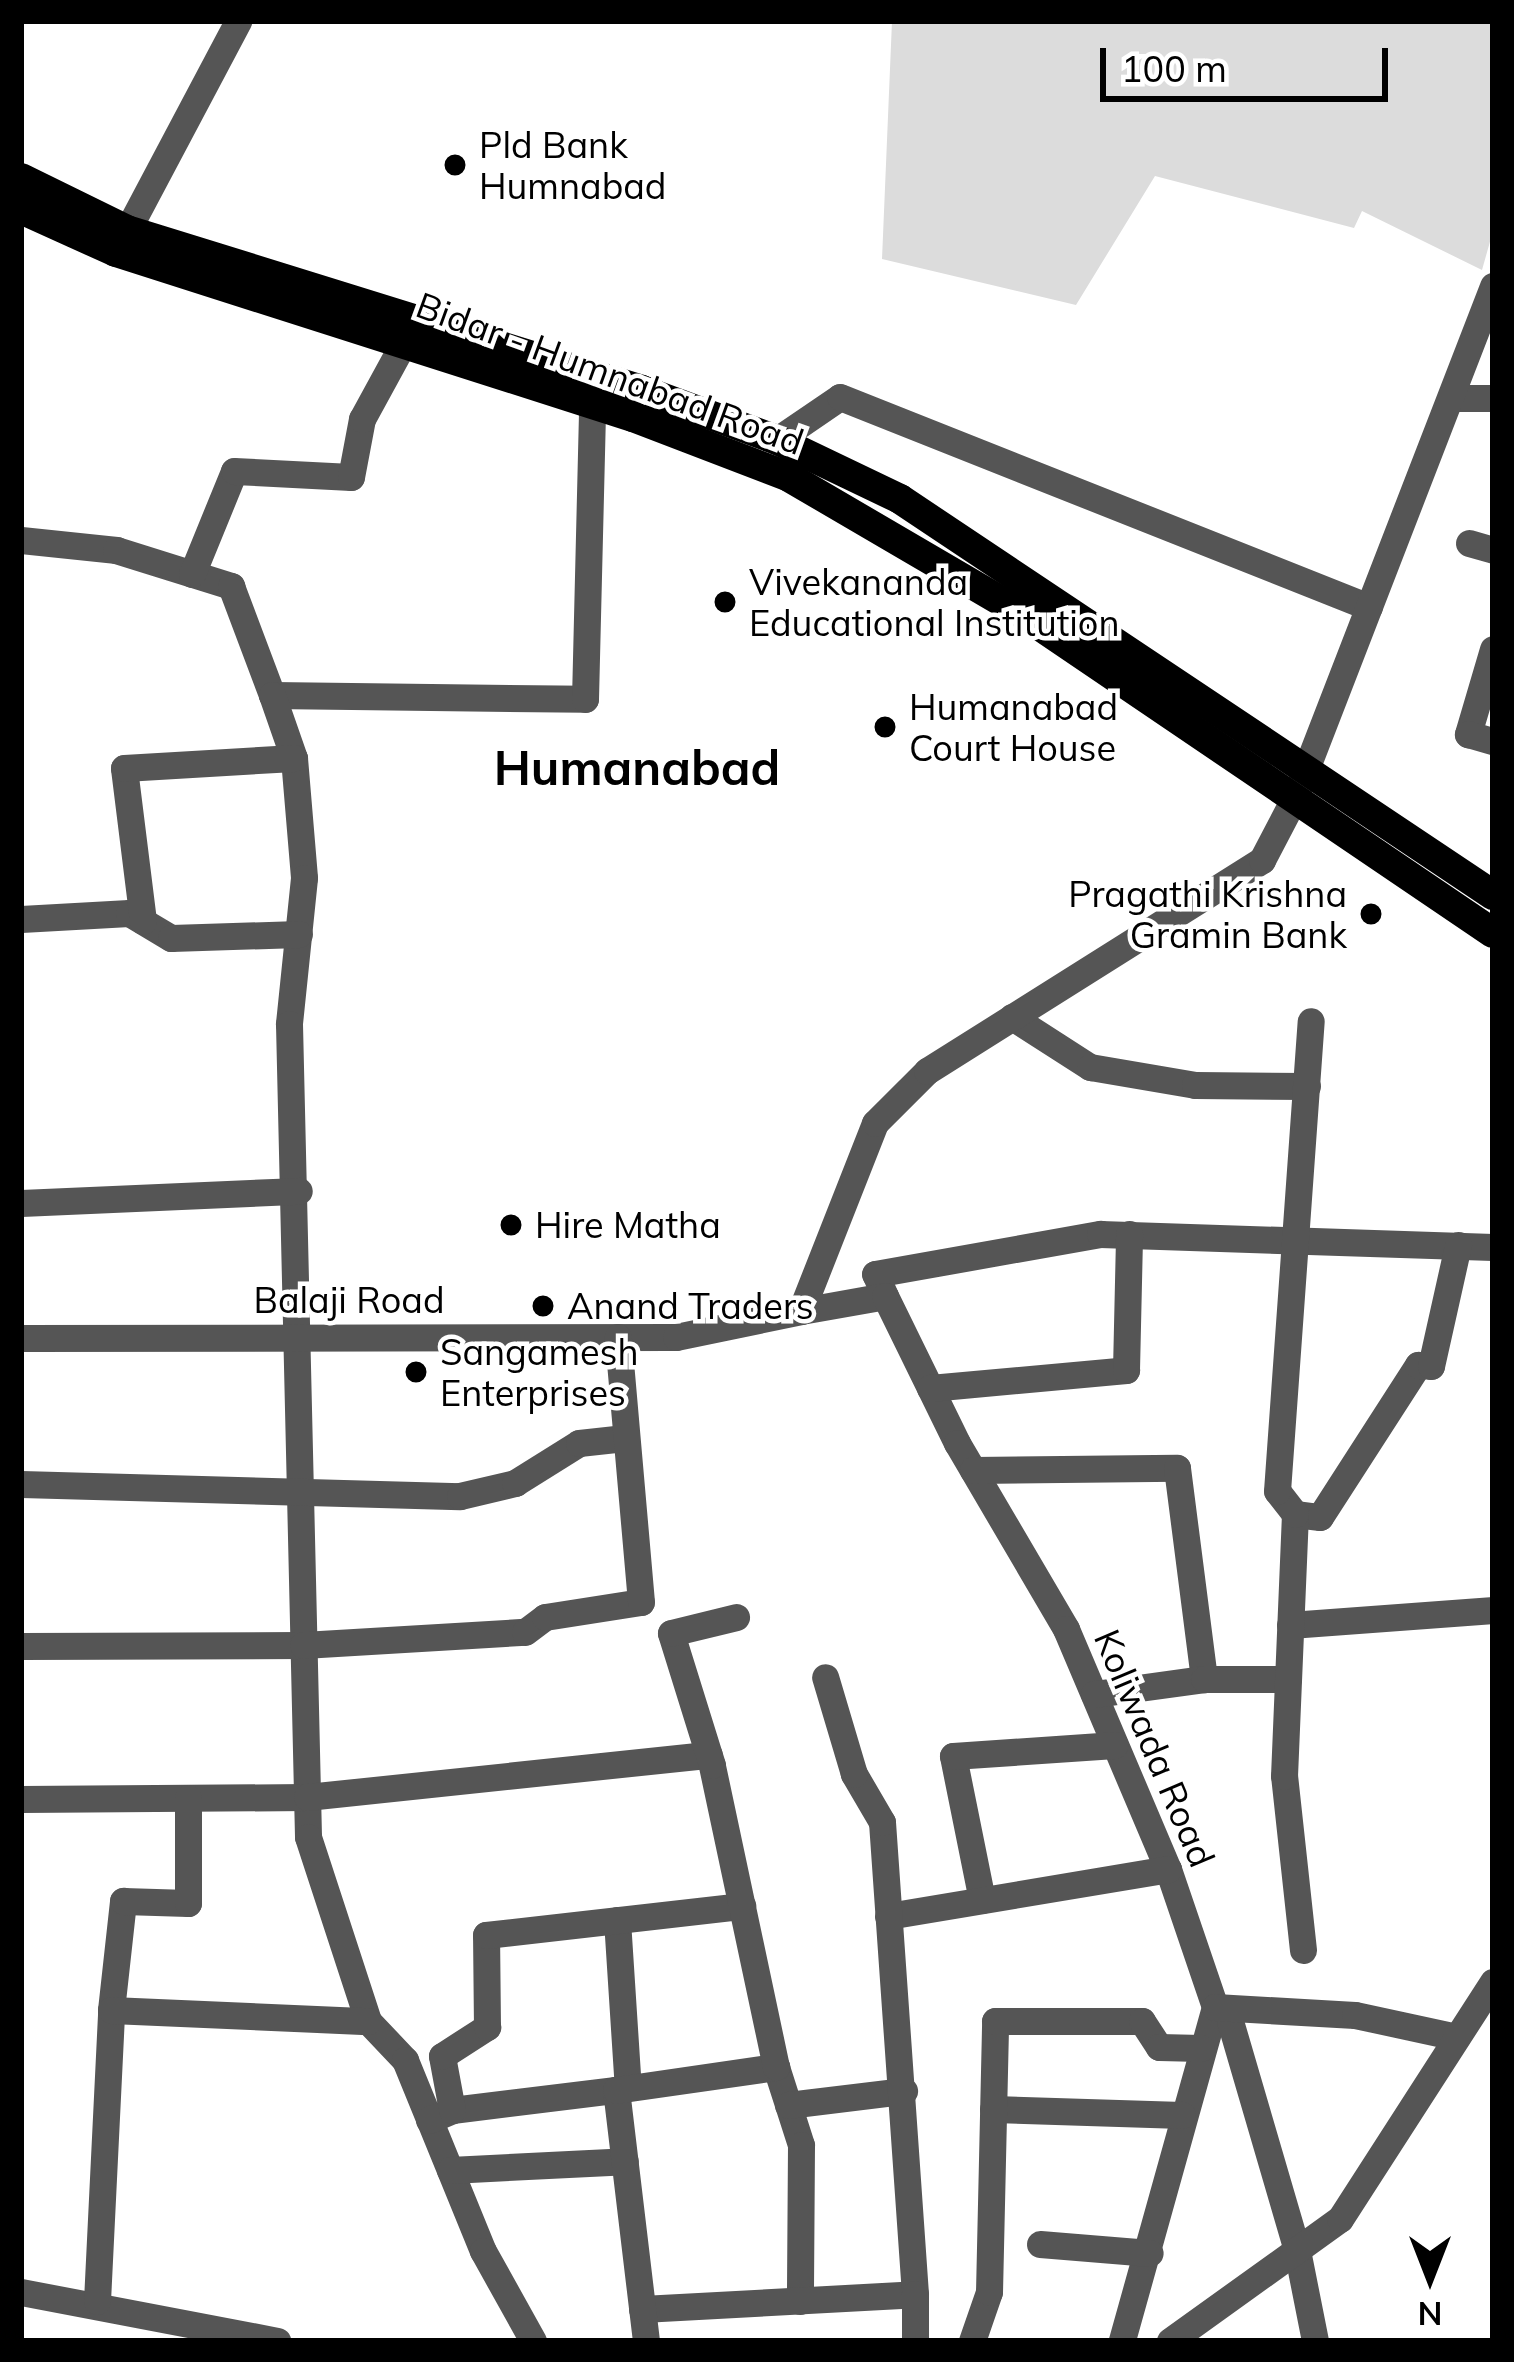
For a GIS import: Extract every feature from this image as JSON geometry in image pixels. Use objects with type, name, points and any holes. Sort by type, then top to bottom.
[{"type":"main road","name":"Bidar - Humnabad Road","points":[[21,178],[122,241],[788,477],[875,520],[1493,895]]},
{"type":"main road","name":"Bidar - Humnabad Road","points":[[26,219],[514,347],[777,440],[900,499],[1301,781],[1493,933]]},
{"type":"street","points":[[122,241],[238,21]]},
{"type":"street","points":[[800,1312],[875,1124],[927,1071],[1262,860],[1301,781],[1493,286]]},
{"type":"street","points":[[192,574],[234,471],[350,477],[362,418],[404,340]]},
{"type":"street","points":[[777,440],[840,398],[1369,607]]},
{"type":"street","points":[[1451,398],[1493,398]]},
{"type":"street","points":[[272,695],[585,699],[592,405]]},
{"type":"street","points":[[21,540],[116,550],[231,586],[294,758],[304,878],[289,1024],[298,1191],[294,1336],[308,1837],[368,2020],[404,2060],[440,2115]]},
{"type":"street","points":[[1493,649],[1484,708],[1468,734],[1493,741]]},
{"type":"street","points":[[143,921],[124,768],[294,758]]},
{"type":"street","points":[[21,919],[129,913],[171,938],[298,934]]},
{"type":"street","points":[[1012,1017],[1090,1067],[1195,1085],[1307,1086]]},
{"type":"street","points":[[1303,1950],[1284,1776],[1295,1514],[1277,1491],[1311,1021]]},
{"type":"street","points":[[21,1203],[298,1191]]},
{"type":"street","points":[[800,1312],[885,1296],[875,1274],[1129,1234],[1296,1235],[1493,1247]]},
{"type":"street","points":[[930,1388],[1126,1370],[1129,1234]]},
{"type":"street","points":[[1295,1514],[1320,1517],[1418,1365],[1431,1366],[1458,1245]]},
{"type":"street","name":"Koliwada Road","points":[[885,1296],[973,1470],[1066,1629],[1168,1869],[1215,2007],[1230,2021],[1298,2250],[1315,2341]]},
{"type":"street","name":"Balaji Road","points":[[21,1338],[676,1337],[800,1312]]},
{"type":"street","points":[[21,1646],[303,1645],[525,1632],[545,1617],[640,1602],[618,1337]]},
{"type":"street","points":[[21,1484],[460,1496],[515,1483],[579,1442],[625,1438]]},
{"type":"street","points":[[973,1470],[1178,1468],[1204,1679]]},
{"type":"street","points":[[1290,1625],[1493,1610]]},
{"type":"street","points":[[736,1618],[671,1633],[709,1755],[776,2067],[801,2145],[800,2301]]},
{"type":"street","points":[[825,1677],[854,1774],[883,1822],[904,2091],[915,2341]]},
{"type":"street","points":[[1094,1694],[1204,1679],[1288,1679]]},
{"type":"street","points":[[982,1900],[953,1756],[1115,1745]]},
{"type":"street","points":[[21,1799],[307,1797],[709,1755]]},
{"type":"street","points":[[97,2301],[111,2010],[123,1901],[188,1903],[188,1798]]},
{"type":"street","points":[[888,1916],[1168,1869]]},
{"type":"street","points":[[533,2341],[450,2170],[440,2115],[442,2056],[487,2026],[486,1935],[742,1906]]},
{"type":"street","points":[[617,1920],[625,2161],[646,2341]]},
{"type":"street","points":[[1170,2341],[1340,2219],[1493,1982]]},
{"type":"street","points":[[1122,2341],[1215,2007],[1354,2015],[1457,2037]]},
{"type":"street","points":[[111,2010],[368,2020]]},
{"type":"street","points":[[972,2341],[989,2292],[995,2021],[1142,2021],[1159,2048],[1201,2048]]},
{"type":"street","points":[[440,2115],[776,2067]]},
{"type":"street","points":[[788,2105],[904,2091]]},
{"type":"street","points":[[993,2109],[1182,2115]]},
{"type":"street","points":[[450,2170],[625,2161]]},
{"type":"street","points":[[1040,2244],[1150,2253]]},
{"type":"street","points":[[21,2293],[97,2301],[277,2341]]},
{"type":"street","points":[[642,2309],[915,2294]]},
{"type":"shaded area","points":[[892,21],[1493,21],[1493,231],[1482,270],[1362,211],[1354,228],[1155,176],[1076,305],[882,259]]},
{"type":"place","name":"Pld Bank Humnabad","points":[[455,165]]},
{"type":"place","name":"Vivekananda Educational Institution","points":[[725,602]]},
{"type":"place","name":"Humanabad Court House","points":[[885,727]]},
{"type":"place","name":"Pragathi Krishna Gramin Bank","points":[[1371,914]]},
{"type":"place","name":"Hire Matha","points":[[511,1225]]},
{"type":"place","name":"Anand Traders","points":[[543,1306]]},
{"type":"place","name":"Sangamesh Enterprises","points":[[416,1372]]},
{"type":"district","name":"Humanabad","points":[[637,768]]}]
